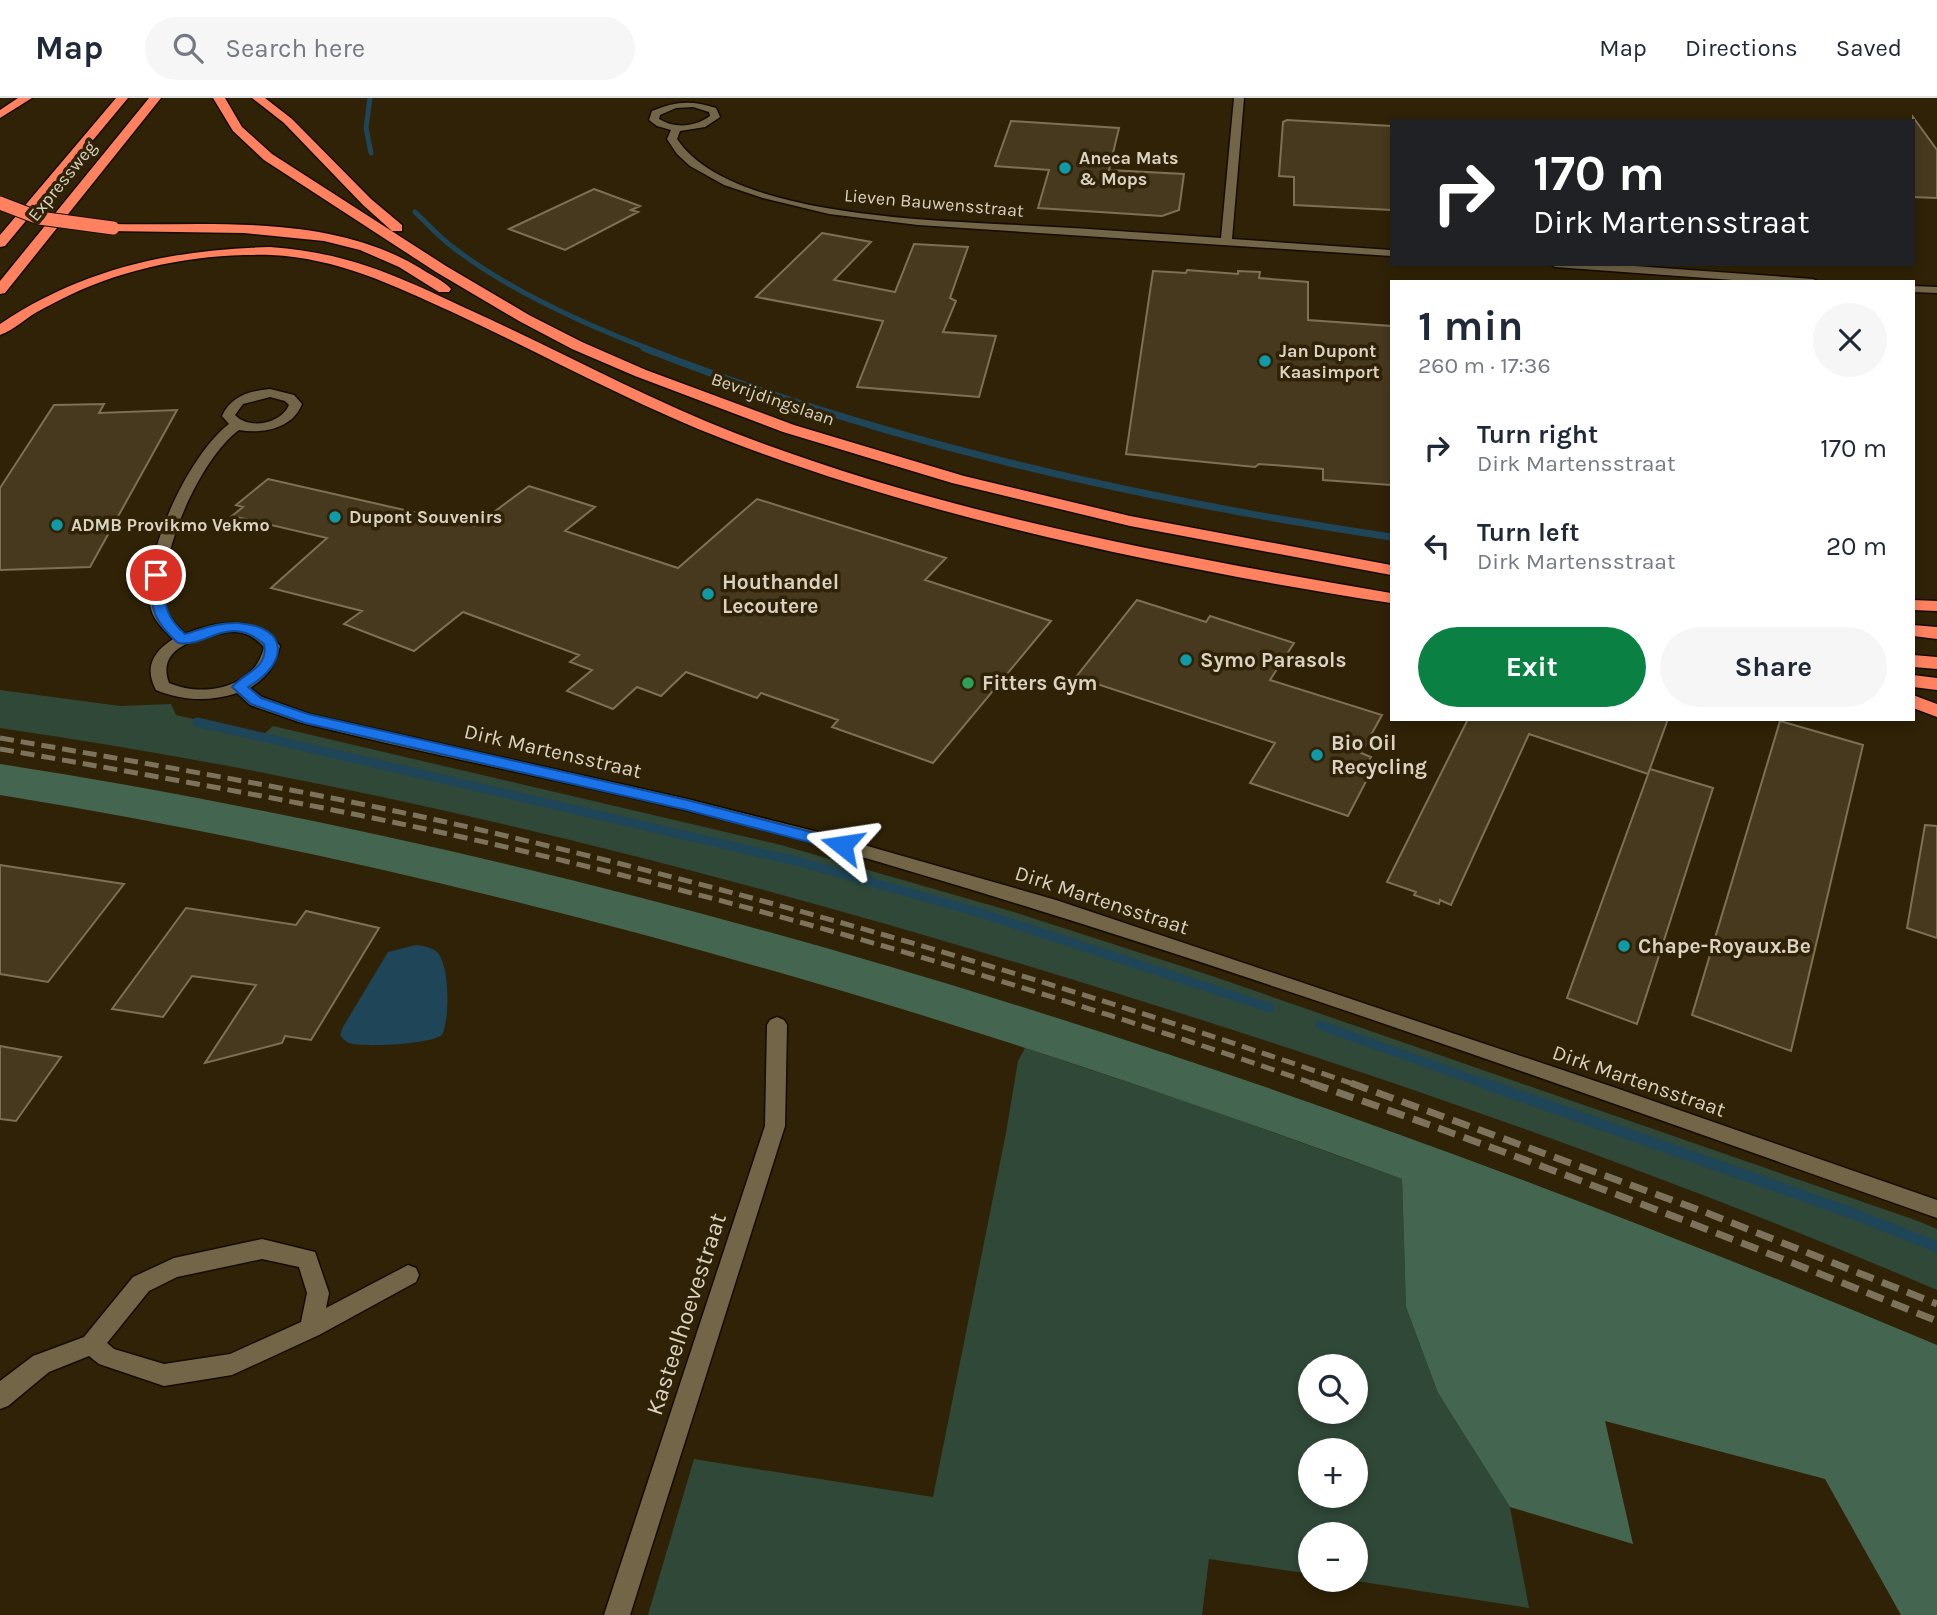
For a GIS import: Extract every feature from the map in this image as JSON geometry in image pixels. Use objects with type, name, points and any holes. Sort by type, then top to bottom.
[{"type":"highway","points":[[0,115],[26,98]]},
{"type":"highway","name":"Expressweg","points":[[0,243],[122,98]]},
{"type":"highway","name":"Expressweg","points":[[0,290],[155,98]]},
{"type":"highway","name":"Bevrijdingslaan","points":[[219,98],[237,129],[268,157],[440,269],[462,278],[506,309],[549,332],[695,394],[774,423],[977,485],[1053,504],[1253,546],[1390,570]]},
{"type":"highway","points":[[258,98],[288,121],[367,202],[462,278]]},
{"type":"highway","points":[[0,203],[39,218],[113,228],[270,230],[324,236],[384,253],[428,278],[482,319]]},
{"type":"highway","points":[[0,331],[30,310],[87,282],[180,258],[244,251],[340,259],[379,271],[639,398],[730,436],[835,472],[984,516],[1067,536],[1390,598]]},
{"type":"highway","points":[[1253,546],[1325,546],[1390,556]]},
{"type":"highway","points":[[1915,596],[1937,597]]},
{"type":"highway","points":[[1915,605],[1937,606]]},
{"type":"highway","points":[[1915,631],[1937,633]]},
{"type":"highway","points":[[1915,661],[1937,663]]},
{"type":"highway","points":[[1915,681],[1937,684]]},
{"type":"highway","points":[[1915,702],[1937,710]]},
{"type":"street","points":[[1226,242],[1239,98]]},
{"type":"street","points":[[684,104],[709,107],[715,114],[705,124],[677,128],[660,125],[653,117],[666,107],[684,104]]},
{"type":"street","name":"Lieven Bauwensstraat","points":[[677,128],[672,139],[676,148],[702,169],[743,188],[800,205],[912,221],[1390,253]]},
{"type":"street","points":[[1584,266],[1784,280]]},
{"type":"street","points":[[1915,289],[1937,290]]},
{"type":"street","points":[[183,640],[169,628],[159,611],[156,575],[170,531],[191,484],[216,444],[237,425],[270,425],[290,416],[296,404],[293,400],[277,394],[243,400],[229,411],[228,416],[237,425]]},
{"type":"street","points":[[229,627],[249,629],[265,636],[272,646],[270,661],[258,675],[239,687],[215,694],[190,696],[162,686],[156,670],[171,648],[183,640],[205,631],[229,627]]},
{"type":"street","name":"Dirk Martensstraat","points":[[239,687],[256,701],[305,718],[701,808],[822,839],[1056,907],[1609,1094],[1937,1209]]},
{"type":"street","name":"Kasteelhoevestraat","points":[[617,1615],[775,1126],[777,1025]]},
{"type":"street","points":[[0,1398],[41,1364],[92,1344],[141,1284],[174,1268],[262,1249],[307,1259],[318,1293],[311,1328]]},
{"type":"street","points":[[92,1344],[107,1357],[164,1375],[232,1364],[311,1328],[408,1275]]},
{"type":"green space","points":[[0,690],[120,706],[171,704],[176,715],[263,735],[273,726],[781,845],[1014,912],[1209,975],[1918,1221],[1937,1229],[1937,1290],[1735,1208],[1530,1131],[1324,1060],[1116,993],[841,911],[563,838],[283,777],[0,728]]},
{"type":"green space","points":[[0,764],[250,808],[497,862],[742,925],[986,996],[1227,1074],[1466,1159],[1703,1249],[1937,1345],[1937,1615],[1901,1615],[1825,1479],[1605,1421],[1633,1544],[1510,1507],[1438,1393],[1406,1307],[1402,1179],[1231,1117],[1058,1059],[885,1004],[710,953],[534,906],[357,864],[179,827],[0,795]]},
{"type":"green space","points":[[1025,1048],[1197,1105],[1402,1179],[1406,1307],[1438,1393],[1510,1507],[1529,1608],[1368,1583],[1368,1522],[1298,1522],[1298,1572],[1209,1559],[1202,1615],[648,1615],[694,1459],[933,1497],[1018,1061]]},
{"type":"water","points":[[416,945],[437,952],[444,968],[447,1005],[442,1035],[426,1041],[385,1045],[351,1044],[346,1041],[340,1035],[343,1027],[388,952]]},
{"type":"building","points":[[1287,120],[1390,126],[1390,210],[1294,205],[1294,177],[1279,176],[1283,122]]},
{"type":"building","points":[[1915,120],[1937,150],[1937,198],[1915,197]]},
{"type":"building","name":"Aneca Mats & Mops","points":[[1011,121],[1119,128],[1109,170],[1184,174],[1179,210],[1162,216],[1038,208],[1049,170],[995,166]]},
{"type":"building","points":[[594,189],[640,206],[631,210],[638,212],[565,250],[509,229]]},
{"type":"building","points":[[822,233],[871,242],[834,280],[895,292],[914,244],[968,247],[950,298],[956,301],[943,332],[996,336],[979,397],[857,387],[883,321],[756,297]]},
{"type":"building","name":"Jan Dupont Kaasimport","points":[[1187,270],[1238,274],[1238,271],[1260,272],[1259,278],[1308,282],[1308,320],[1390,326],[1390,485],[1323,480],[1323,469],[1259,464],[1255,467],[1126,454],[1153,271],[1186,273]]},
{"type":"building","points":[[104,404],[99,413],[177,410],[90,567],[0,570],[0,488],[54,405]]},
{"type":"building","points":[[268,479],[475,526],[529,486],[595,507],[565,531],[678,568],[757,499],[946,558],[925,580],[1051,621],[933,763],[832,727],[838,720],[761,693],[757,698],[686,672],[661,696],[637,687],[613,709],[567,691],[592,670],[570,662],[579,655],[463,612],[414,651],[344,624],[362,611],[271,588],[327,538],[232,516],[243,507],[236,505]]},
{"type":"building","points":[[1137,600],[1206,622],[1210,616],[1294,643],[1270,680],[1382,715],[1361,753],[1371,757],[1367,764],[1374,766],[1348,816],[1250,783],[1275,743],[1076,677]]},
{"type":"building","points":[[1467,721],[1667,721],[1648,774],[1529,734],[1451,905],[1440,900],[1439,904],[1387,882]]},
{"type":"building","points":[[1780,721],[1863,745],[1791,1051],[1692,1015]]},
{"type":"building","name":"Chape-Royaux.Be","points":[[1650,769],[1713,788],[1637,1024],[1567,998]]},
{"type":"building","points":[[1925,825],[1937,826],[1937,938],[1907,928]]},
{"type":"building","points":[[0,865],[124,884],[48,982],[0,974]]},
{"type":"building","points":[[186,908],[296,925],[306,911],[379,928],[311,1040],[285,1036],[282,1043],[205,1063],[256,985],[192,976],[163,1017],[112,1009]]},
{"type":"building","points":[[0,1046],[61,1057],[16,1121],[0,1119]]},
{"type":"waterway","points":[[370,98],[366,128],[371,153]]},
{"type":"waterway","points":[[415,212],[449,244],[499,278],[599,329],[649,349]]},
{"type":"waterway","points":[[644,348],[826,412],[1012,464],[1201,505],[1390,537]]},
{"type":"waterway","points":[[197,722],[800,862],[981,913],[1270,1008]]},
{"type":"waterway","points":[[1320,1025],[1488,1085]]},
{"type":"waterway","points":[[1483,1083],[1849,1212],[1937,1247]]},
{"type":"railway","points":[[0,738],[250,782],[498,834],[607,860],[823,917],[1037,980],[1356,1085]]},
{"type":"railway","points":[[0,749],[373,818],[497,845],[704,896],[1012,985],[1317,1085]]},
{"type":"railway","points":[[1311,1083],[1626,1198],[1937,1321]]},
{"type":"railway","points":[[1351,1083],[1702,1211],[1937,1304]]},
{"type":"place","name":"Aneca Mats & Mops","points":[[1065,168]]},
{"type":"place","name":"Jan Dupont Kaasimport","points":[[1265,361]]},
{"type":"place","name":"Dupont Souvenirs","points":[[335,517]]},
{"type":"place","name":"ADMB Provikmo Vekmo","points":[[57,525]]},
{"type":"place","name":"Houthandel Lecoutere","points":[[708,594]]},
{"type":"place","name":"Symo Parasols","points":[[1186,660]]},
{"type":"place","name":"Fitters Gym","points":[[968,683]]},
{"type":"place","name":"Bio Oil Recycling","points":[[1317,755]]},
{"type":"place","name":"Chape-Royaux.Be","points":[[1624,946]]},
{"type":"route","points":[[156,575],[159,611],[169,628],[183,640],[217,628],[239,627],[258,632],[269,641],[272,654],[265,669],[239,687],[256,701],[305,718],[687,805],[842,845]]}]
